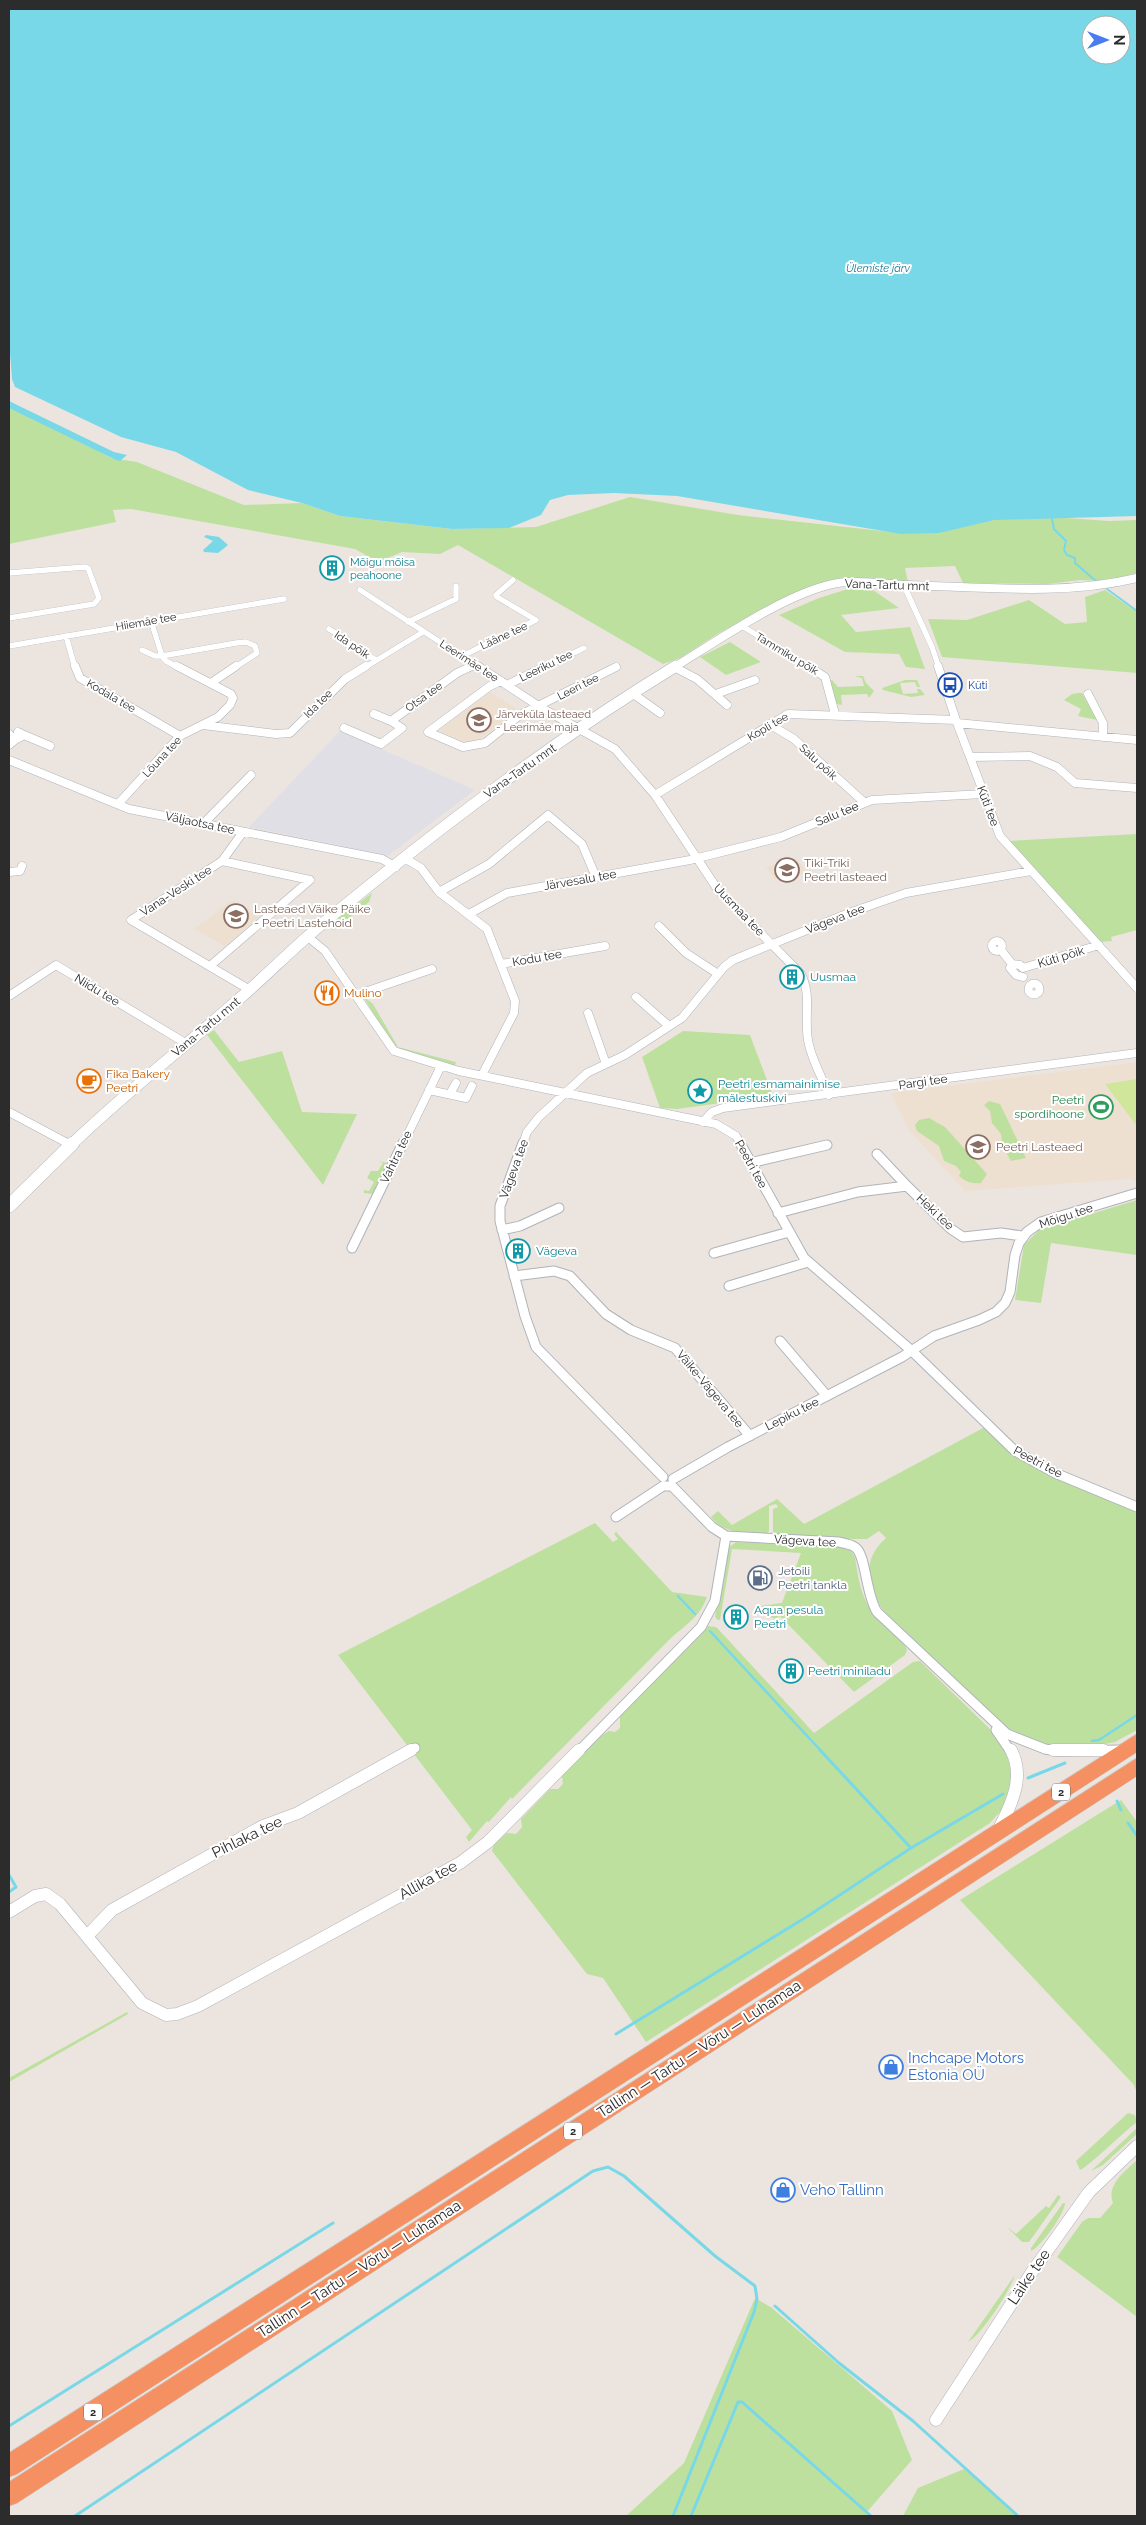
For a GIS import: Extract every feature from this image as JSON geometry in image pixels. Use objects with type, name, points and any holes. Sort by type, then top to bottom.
[{"type":"highway","name":"Tallinn — Tartu — Võru — Luhamaa","points":[[9,2466],[996,1833],[1133,1753]]},
{"type":"highway","name":"Tallinn — Tartu — Võru — Luhamaa","points":[[9,2495],[1133,1753]]},
{"type":"street","points":[[9,573],[85,567],[88,568],[99,598],[94,604],[9,618]]},
{"type":"street","name":"Vana-Tartu mnt","points":[[9,1206],[70,1145],[250,990],[308,937],[488,794],[632,693],[742,626],[793,600],[828,586],[854,582],[906,586],[1066,589],[1104,586],[1137,578]]},
{"type":"street","name":"Lääne tee","points":[[462,656],[536,620],[497,597],[496,595],[512,580]]},
{"type":"street","points":[[408,622],[456,599],[456,586]]},
{"type":"street","name":"Küti tee","points":[[906,586],[908,595],[942,674],[957,722],[1000,836],[1137,988]]},
{"type":"street","name":"Leerimäe tee","points":[[360,590],[579,730]]},
{"type":"street","name":"Hiiemäe tee","points":[[9,646],[284,599]]},
{"type":"street","points":[[151,622],[162,656],[166,661],[231,694],[233,698]]},
{"type":"street","name":"Tammiku põik","points":[[742,626],[825,677],[835,714]]},
{"type":"street","name":"Ida põik","points":[[329,629],[347,640],[349,645],[376,660]]},
{"type":"street","name":"Ida tee","points":[[203,725],[290,734],[338,685],[423,632]]},
{"type":"street","name":"Kodala tee","points":[[66,636],[77,674],[80,678],[180,736]]},
{"type":"street","points":[[142,650],[155,656],[162,656],[236,642],[246,642],[255,646],[256,653],[210,683]]},
{"type":"street","name":"Leeriku tee","points":[[540,706],[520,715],[485,742],[474,746],[463,747],[428,732],[504,683],[584,648]]},
{"type":"street","name":"Otsa tee","points":[[391,721],[457,673],[475,665]]},
{"type":"street","points":[[674,667],[697,679],[727,705]]},
{"type":"street","name":"Leeri tee","points":[[540,706],[616,668]]},
{"type":"street","points":[[716,694],[755,680]]},
{"type":"street","points":[[632,693],[660,714]]},
{"type":"street","points":[[1088,694],[1103,722],[1103,737]]},
{"type":"street","name":"Lõuna tee","points":[[118,804],[180,736],[222,714],[233,698]]},
{"type":"street","points":[[344,728],[381,744],[402,728],[374,714]]},
{"type":"street","name":"Kopli tee","points":[[654,795],[664,791],[769,724],[788,714],[835,714],[957,722],[1137,740]]},
{"type":"street","name":"Salu põik","points":[[769,724],[794,739],[817,762],[865,803]]},
{"type":"street","name":"Uusmaa tee","points":[[579,730],[615,749],[654,795],[718,890],[798,970],[807,986],[810,1000],[808,1040],[828,1094]]},
{"type":"street","points":[[9,745],[21,733],[50,746]]},
{"type":"street","points":[[9,734],[15,740]]},
{"type":"street","points":[[970,757],[1030,756],[1057,767],[1075,783],[1137,788]]},
{"type":"street","name":"Väljaotsa tee","points":[[9,760],[129,809],[382,859],[396,867]]},
{"type":"street","points":[[204,824],[252,775]]},
{"type":"street","name":"Salu tee","points":[[695,857],[781,837],[876,799],[983,794]]},
{"type":"street","points":[[439,892],[489,864],[548,815],[582,844],[596,878]]},
{"type":"street","name":"Vana-Veski tee","points":[[243,832],[222,861],[131,920],[250,990]]},
{"type":"street","name":"Järvesalu tee","points":[[468,914],[507,893],[690,860],[695,857]]},
{"type":"street","points":[[406,859],[421,868],[439,892],[487,929],[501,964]]},
{"type":"street","name":"Vana-Veski tee","points":[[210,966],[310,880],[222,861]]},
{"type":"street","points":[[9,872],[20,871],[22,866]]},
{"type":"street","name":"Vägeva tee","points":[[1031,872],[906,893],[772,943],[733,960],[718,974],[693,1006],[669,1026],[625,1055],[587,1073],[550,1105],[527,1132],[500,1206],[502,1230],[536,1347],[712,1526],[726,1536],[839,1542],[852,1546],[858,1550],[861,1557],[869,1602],[965,1697],[1007,1734],[1045,1749],[1133,1753]]},
{"type":"street","points":[[659,926],[682,952],[696,963],[718,974]]},
{"type":"street","name":"Peetri tee","points":[[308,937],[325,951],[394,1051],[412,1059],[441,1066],[563,1094],[716,1124],[727,1128],[736,1136],[750,1164],[808,1262],[912,1351],[1015,1451],[1055,1473],[1137,1507]]},
{"type":"street","name":"Küti põik","points":[[1030,985],[1023,972],[1099,945]]},
{"type":"street","name":"Kodu tee","points":[[482,1075],[516,1006],[501,964],[604,946]]},
{"type":"street","points":[[1001,950],[1012,964],[1010,968],[1016,975],[1023,972]]},
{"type":"street","name":"Niidu tee","points":[[9,996],[56,965],[187,1044]]},
{"type":"street","points":[[356,995],[432,969]]},
{"type":"street","points":[[636,997],[669,1026]]},
{"type":"street","points":[[588,1012],[606,1064]]},
{"type":"street","name":"Pargi tee","points":[[703,1122],[715,1110],[1137,1053]]},
{"type":"street","name":"Vahtra tee","points":[[352,1248],[441,1066]]},
{"type":"street","points":[[450,1094],[456,1083]]},
{"type":"street","points":[[429,1090],[466,1098],[472,1086]]},
{"type":"street","points":[[716,1124],[728,1108]]},
{"type":"street","points":[[9,1112],[70,1145]]},
{"type":"street","points":[[750,1164],[827,1145]]},
{"type":"street","name":"Heki tee","points":[[877,1154],[951,1229],[964,1237],[1001,1233],[1022,1236]]},
{"type":"street","name":"Heki tee","points":[[778,1213],[858,1192],[908,1186]]},
{"type":"street","name":"Mõigu tee","points":[[1022,1236],[1041,1222],[1137,1193]]},
{"type":"street","points":[[502,1230],[520,1226],[559,1208]]},
{"type":"street","points":[[714,1253],[789,1232]]},
{"type":"street","points":[[912,1351],[936,1335],[988,1316],[1000,1308],[1010,1294],[1014,1254],[1022,1236]]},
{"type":"street","points":[[729,1286],[808,1262]]},
{"type":"street","name":"Väike-Vägeva tee","points":[[514,1276],[554,1271],[570,1276],[606,1314],[631,1330],[675,1348],[750,1436]]},
{"type":"street","points":[[780,1341],[827,1396]]},
{"type":"street","name":"Lepiku tee","points":[[616,1517],[668,1482],[750,1436],[912,1351]]},
{"type":"street","name":"Allika tee","points":[[46,1894],[60,1904],[142,2003],[159,2013],[177,2014],[198,2006],[460,1863],[503,1829],[701,1627],[715,1601],[726,1536]]},
{"type":"street","name":"Vägeva tee","points":[[965,1697],[1009,1747],[1018,1775],[1015,1799],[996,1833]]},
{"type":"street","name":"Pihlaka tee","points":[[87,1936],[112,1910],[263,1826],[298,1814],[415,1748]]},
{"type":"street","points":[[9,1912],[35,1896],[46,1894]]},
{"type":"street","name":"Läike tee","points":[[936,2420],[1032,2272],[1088,2192],[1137,2146]]},
{"type":"shaded area","name":"Järveküla lasteaed - Leerimäe maja","points":[[490,692],[518,710],[480,739],[467,743],[442,732],[440,729]]},
{"type":"shaded area","points":[[340,731],[475,790],[385,858],[334,844],[249,827]]},
{"type":"shaded area","name":"Tiki-Triki Peetri lasteaed","points":[[797,859],[807,873],[774,879],[766,867]]},
{"type":"shaded area","points":[[231,901],[259,917],[225,946],[194,929]]},
{"type":"shaded area","points":[[1137,1062],[1137,1181],[1130,1179],[965,1191],[908,1129],[891,1093]]},
{"type":"green space","points":[[9,402],[111,458],[137,462],[244,505],[302,503],[340,516],[452,529],[536,527],[630,497],[738,515],[909,534],[1007,514],[1109,521],[1137,520],[1137,573],[1105,581],[1080,580],[1048,584],[963,583],[955,566],[905,568],[908,583],[873,579],[782,600],[719,633],[680,658],[663,664],[458,545],[440,554],[402,552],[378,562],[355,549],[131,509],[113,510],[116,522],[9,544]]},
{"type":"green space","points":[[848,589],[873,590],[899,608],[841,615],[856,632],[910,627],[925,669],[906,667],[899,654],[845,652],[779,615],[819,598]]},
{"type":"green space","points":[[1105,590],[1137,612],[1137,673],[942,657],[928,619],[967,620],[1029,600],[1065,624],[1087,622],[1085,597]]},
{"type":"green space","points":[[730,642],[761,662],[726,675],[700,657]]},
{"type":"green space","points":[[854,676],[863,676],[866,683],[874,691],[869,698],[867,694],[841,695],[842,705],[836,704],[828,682],[832,680],[838,687],[864,686],[862,678]]},
{"type":"green space","points":[[905,680],[917,680],[920,687],[917,687],[915,682],[900,683],[903,694],[918,693],[917,689],[920,689],[925,695],[911,697],[883,690],[882,688]]},
{"type":"green space","points":[[1082,693],[1097,720],[1078,716],[1081,709],[1064,700],[1072,694]]},
{"type":"green space","points":[[1137,834],[1137,930],[1111,937],[1112,941],[1099,942],[1009,841]]},
{"type":"green space","points":[[372,893],[369,902],[334,930],[326,927]]},
{"type":"green space","points":[[363,996],[373,1004],[398,1047],[456,1062],[455,1066],[399,1049],[389,1039]]},
{"type":"green space","points":[[214,1030],[239,1062],[282,1051],[302,1112],[357,1114],[323,1185],[207,1035]]},
{"type":"green space","points":[[683,1031],[750,1035],[773,1096],[677,1109],[660,1108],[642,1057]]},
{"type":"green space","points":[[1137,1079],[1137,1126],[1105,1084]]},
{"type":"green space","points":[[989,1101],[1000,1104],[1026,1158],[1011,1161],[1002,1145],[1001,1134],[992,1123],[990,1111],[984,1105]]},
{"type":"green space","points":[[929,1118],[945,1127],[987,1174],[981,1183],[969,1182],[959,1176],[961,1172],[956,1166],[944,1161],[939,1146],[917,1131],[915,1125],[919,1120]]},
{"type":"green space","points":[[378,1161],[389,1164],[374,1194],[364,1193],[364,1190],[369,1191],[374,1182],[367,1178],[371,1171],[378,1171],[383,1163]]},
{"type":"green space","points":[[1137,1200],[1137,1255],[1051,1243],[1041,1303],[1015,1300],[1024,1245],[1039,1230]]},
{"type":"green space","points":[[985,1427],[1018,1456],[1137,1510],[1137,1730],[1115,1742],[1091,1747],[1049,1747],[1010,1732],[883,1610],[873,1591],[869,1573],[873,1555],[886,1538],[879,1531],[867,1539],[779,1536],[773,1532],[773,1509],[778,1507],[776,1504],[769,1506],[769,1531],[765,1535],[729,1530],[716,1523],[711,1517],[718,1511],[732,1525],[777,1499],[804,1524]]},
{"type":"green space","points":[[595,1523],[613,1542],[618,1539],[614,1534],[616,1532],[672,1592],[707,1597],[695,1617],[667,1642],[512,1799],[511,1797],[469,1842],[466,1837],[472,1830],[338,1655]]},
{"type":"green space","points":[[736,1542],[843,1547],[851,1551],[855,1557],[864,1598],[875,1615],[904,1644],[907,1650],[905,1655],[854,1692],[780,1616],[775,1619],[771,1617],[773,1614],[768,1609],[765,1611],[761,1606],[782,1603],[801,1553],[732,1549],[720,1620],[718,1620],[715,1617],[727,1549]]},
{"type":"green space","points":[[708,1626],[716,1627],[720,1631],[814,1733],[913,1662],[920,1661],[995,1734],[1007,1754],[1013,1780],[1006,1805],[990,1823],[646,2042],[603,1978],[587,1974],[492,1851],[494,1844],[507,1833],[516,1834],[522,1827],[521,1819],[550,1789],[558,1789],[563,1784],[562,1776],[564,1772],[591,1744],[609,1731],[615,1732],[620,1728],[620,1715]]},
{"type":"green space","points":[[1121,1800],[1137,1822],[1137,2093],[1134,2085],[960,1900]]},
{"type":"green space","points":[[127,2012],[128,2014],[9,2082],[9,2078]]},
{"type":"green space","points":[[1128,2113],[1135,2115],[1137,2122],[1080,2170],[1076,2161]]},
{"type":"green space","points":[[1137,2128],[1137,2134],[1103,2165],[1091,2171]]},
{"type":"green space","points":[[1137,2160],[1137,2317],[1057,2257],[1082,2222],[1088,2218],[1100,2218],[1113,2203],[1112,2190],[1114,2184]]},
{"type":"green space","points":[[1058,2195],[1061,2197],[1029,2242],[1022,2242],[1007,2227],[1016,2234],[1046,2206],[1049,2208]]},
{"type":"green space","points":[[1063,2203],[1065,2203],[1064,2208],[1052,2229],[1041,2243],[1031,2251],[1031,2248]]},
{"type":"green space","points":[[1015,2275],[995,2312],[974,2338],[968,2342]]},
{"type":"green space","points":[[755,2298],[772,2308],[892,2411],[912,2460],[866,2513],[869,2516],[626,2516],[684,2463]]},
{"type":"green space","points":[[964,2469],[1019,2516],[903,2516],[918,2488]]},
{"type":"water","name":"Ülemiste järv","points":[[9,9],[1137,9],[1137,516],[994,520],[939,533],[901,534],[677,496],[614,493],[568,495],[550,500],[541,515],[509,528],[452,529],[340,516],[302,503],[248,490],[176,452],[121,437],[15,387],[12,379],[9,340]]},
{"type":"water","points":[[9,401],[114,452],[127,455],[120,461],[116,460],[9,408]]},
{"type":"water","points":[[206,535],[219,537],[228,545],[218,553],[204,552],[203,550],[213,541],[204,537]]},
{"type":"waterway","points":[[1052,518],[1054,529],[1066,541],[1064,550],[1067,555],[1075,558],[1075,563],[1097,582]]},
{"type":"waterway","points":[[1107,589],[1137,611]]},
{"type":"waterway","points":[[678,1596],[695,1614]]},
{"type":"waterway","points":[[710,1631],[822,1752]]},
{"type":"waterway","points":[[1092,1741],[1099,1740],[1137,1715]]},
{"type":"waterway","points":[[820,1750],[911,1848]]},
{"type":"waterway","points":[[1028,1778],[1065,1763]]},
{"type":"waterway","points":[[911,1848],[1003,1794]]},
{"type":"waterway","points":[[1117,1801],[1121,1810]]},
{"type":"waterway","points":[[1128,1823],[1137,1836]]},
{"type":"waterway","points":[[616,2034],[808,1916],[911,1848]]},
{"type":"waterway","points":[[9,1875],[16,1887],[9,1892]]},
{"type":"waterway","points":[[75,2516],[593,2171],[608,2167],[624,2176],[715,2256],[755,2286],[757,2299],[754,2312],[673,2516]]},
{"type":"waterway","points":[[9,2426],[333,2223]]},
{"type":"waterway","points":[[775,2306],[839,2363],[913,2421],[1018,2516]]},
{"type":"waterway","points":[[691,2516],[738,2402],[742,2402],[871,2516]]},
{"type":"place","name":"Mõigu mõisa peahoone","points":[[332,568]]},
{"type":"place","name":"Küti","points":[[950,685]]},
{"type":"place","name":"Järveküla lasteaed - Leerimäe maja","points":[[479,720]]},
{"type":"place","name":"Tiki-Triki Peetri lasteaed","points":[[787,870]]},
{"type":"place","name":"Lasteaed Väike Päike - Peetri Lastehoid","points":[[236,916]]},
{"type":"place","name":"Uusmaa","points":[[792,977]]},
{"type":"place","name":"Mulino","points":[[327,993]]},
{"type":"place","name":"Fika Bakery Peetri","points":[[89,1081]]},
{"type":"place","name":"Peetri esmamainimise mälestuskivi","points":[[700,1091]]},
{"type":"place","name":"Peetri spordihoone","points":[[1101,1107]]},
{"type":"place","name":"Peetri Lasteaed","points":[[978,1147]]},
{"type":"place","name":"Vägeva","points":[[518,1251]]},
{"type":"place","name":"Jetoili Peetri tankla","points":[[760,1578]]},
{"type":"place","name":"Aqua pesula Peetri","points":[[736,1617]]},
{"type":"place","name":"Peetri miniladu","points":[[791,1671]]},
{"type":"place","name":"Inchcape Motors Estonia OÜ","points":[[891,2067]]},
{"type":"place","name":"Veho Tallinn","points":[[783,2190]]}]
